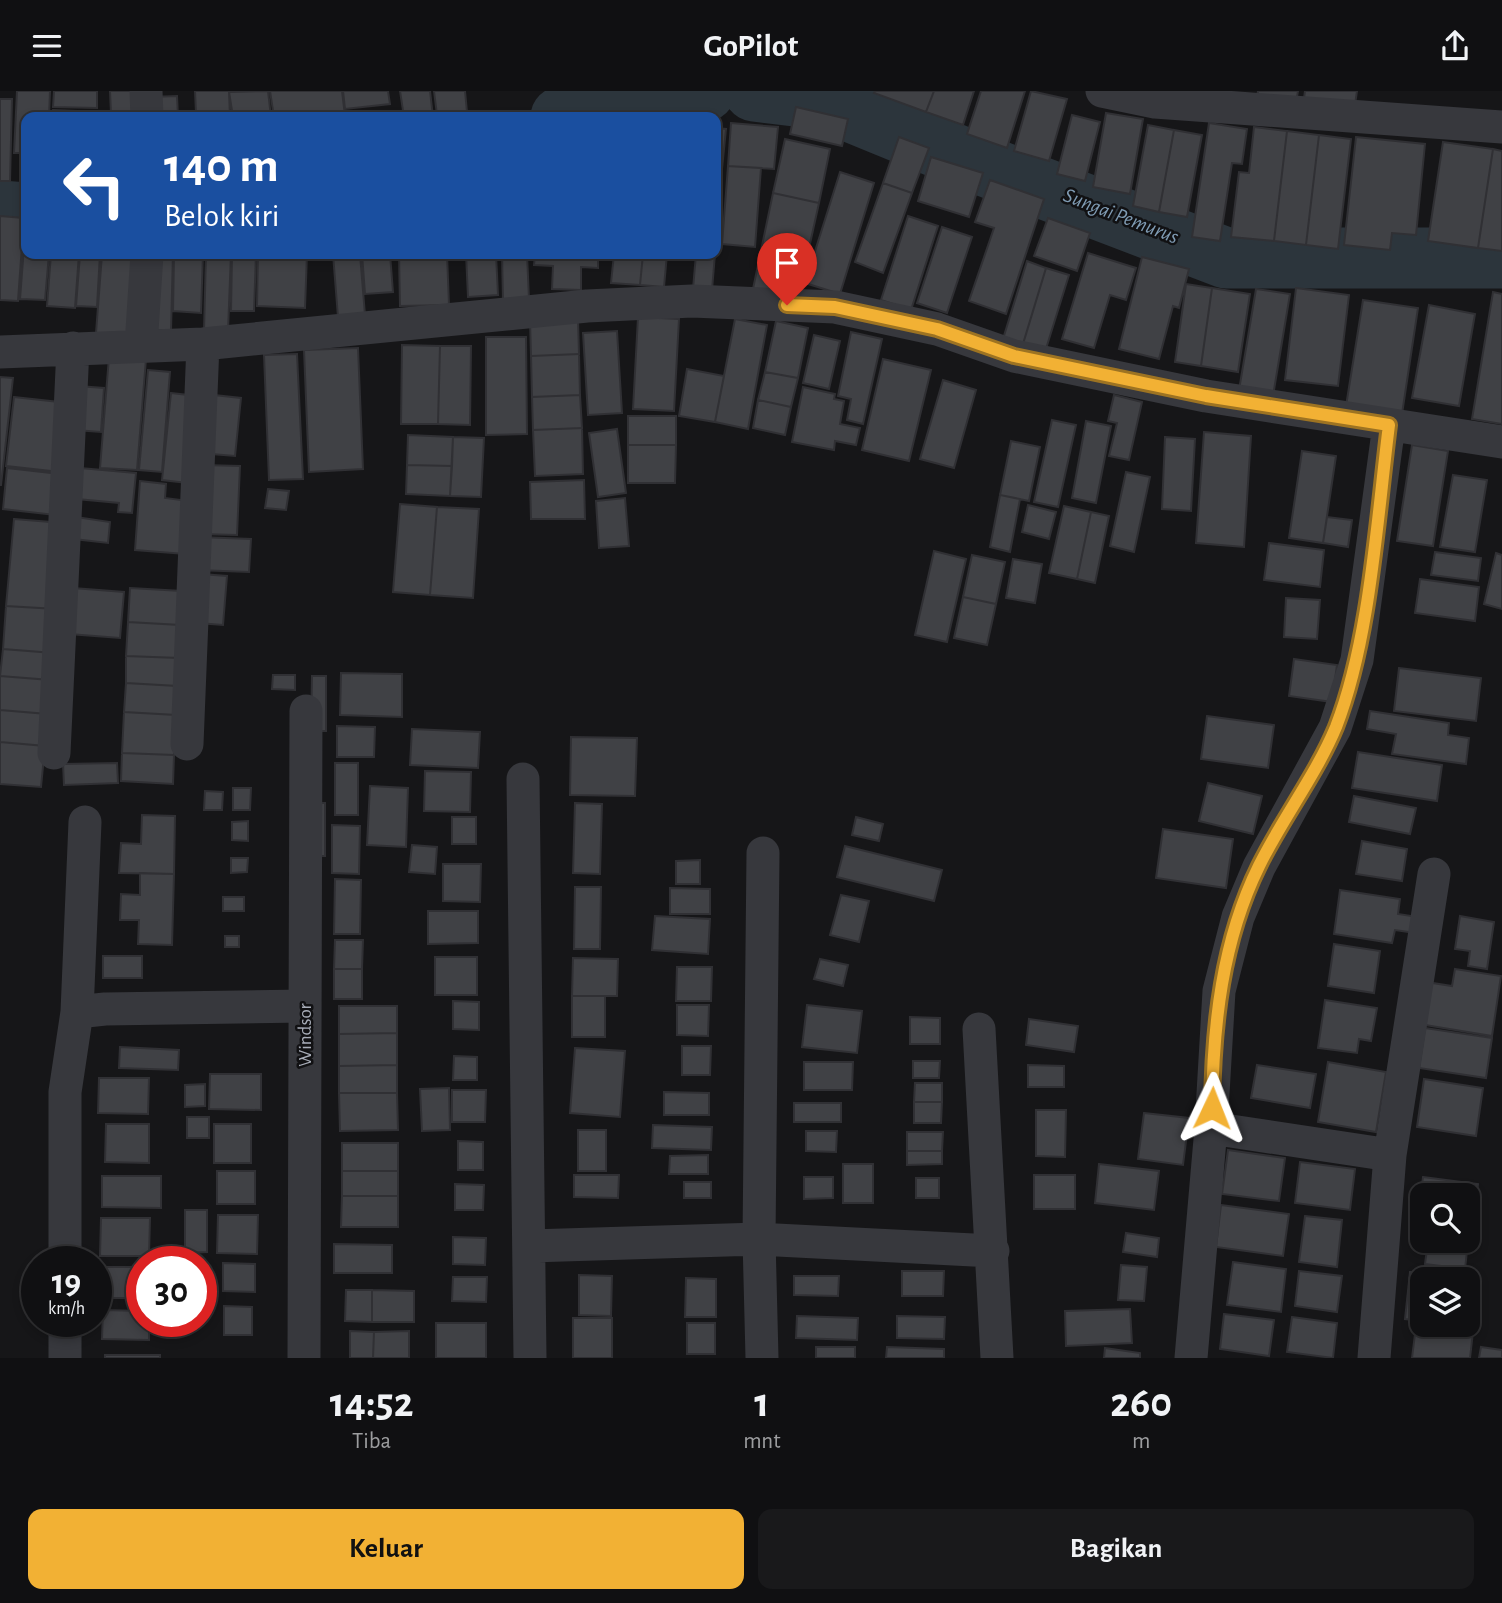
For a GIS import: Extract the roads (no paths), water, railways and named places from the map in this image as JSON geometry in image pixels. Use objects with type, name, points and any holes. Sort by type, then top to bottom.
[{"type":"street","points":[[146,91],[147,112]]},
{"type":"street","points":[[1102,91],[1154,103],[1466,127],[1502,127]]},
{"type":"street","points":[[141,346],[147,259]]},
{"type":"street","points":[[0,352],[203,344],[587,306],[692,301],[835,307],[937,329],[1014,356],[1090,373],[1206,396],[1502,442]]},
{"type":"street","points":[[187,744],[203,344]]},
{"type":"street","points":[[54,753],[73,348]]},
{"type":"street","points":[[1191,1358],[1211,1128],[1219,991],[1235,929],[1259,867],[1335,728],[1357,660],[1389,425]]},
{"type":"street","name":"Windsor","points":[[304,1358],[306,711]]},
{"type":"street","points":[[523,779],[530,1358]]},
{"type":"street","points":[[65,1246],[65,1092],[77,1012],[85,822]]},
{"type":"street","points":[[762,1358],[759,1239],[763,853]]},
{"type":"street","points":[[1374,1358],[1390,1156],[1434,874]]},
{"type":"street","points":[[77,1012],[105,1009],[305,1006]]},
{"type":"street","points":[[979,1030],[998,1358]]},
{"type":"street","points":[[1211,1128],[1390,1156]]},
{"type":"street","points":[[530,1246],[759,1239],[993,1251]]},
{"type":"street","points":[[65,1337],[65,1358]]},
{"type":"waterway","name":"Sungai Pemurus","points":[[589,112],[705,91]]},
{"type":"waterway","name":"Sungai Pemurus","points":[[754,91],[820,99],[964,158],[1226,258],[1502,258]]},
{"type":"waterway","name":"Sungai Pemurus","points":[[0,211],[21,213]]}]
